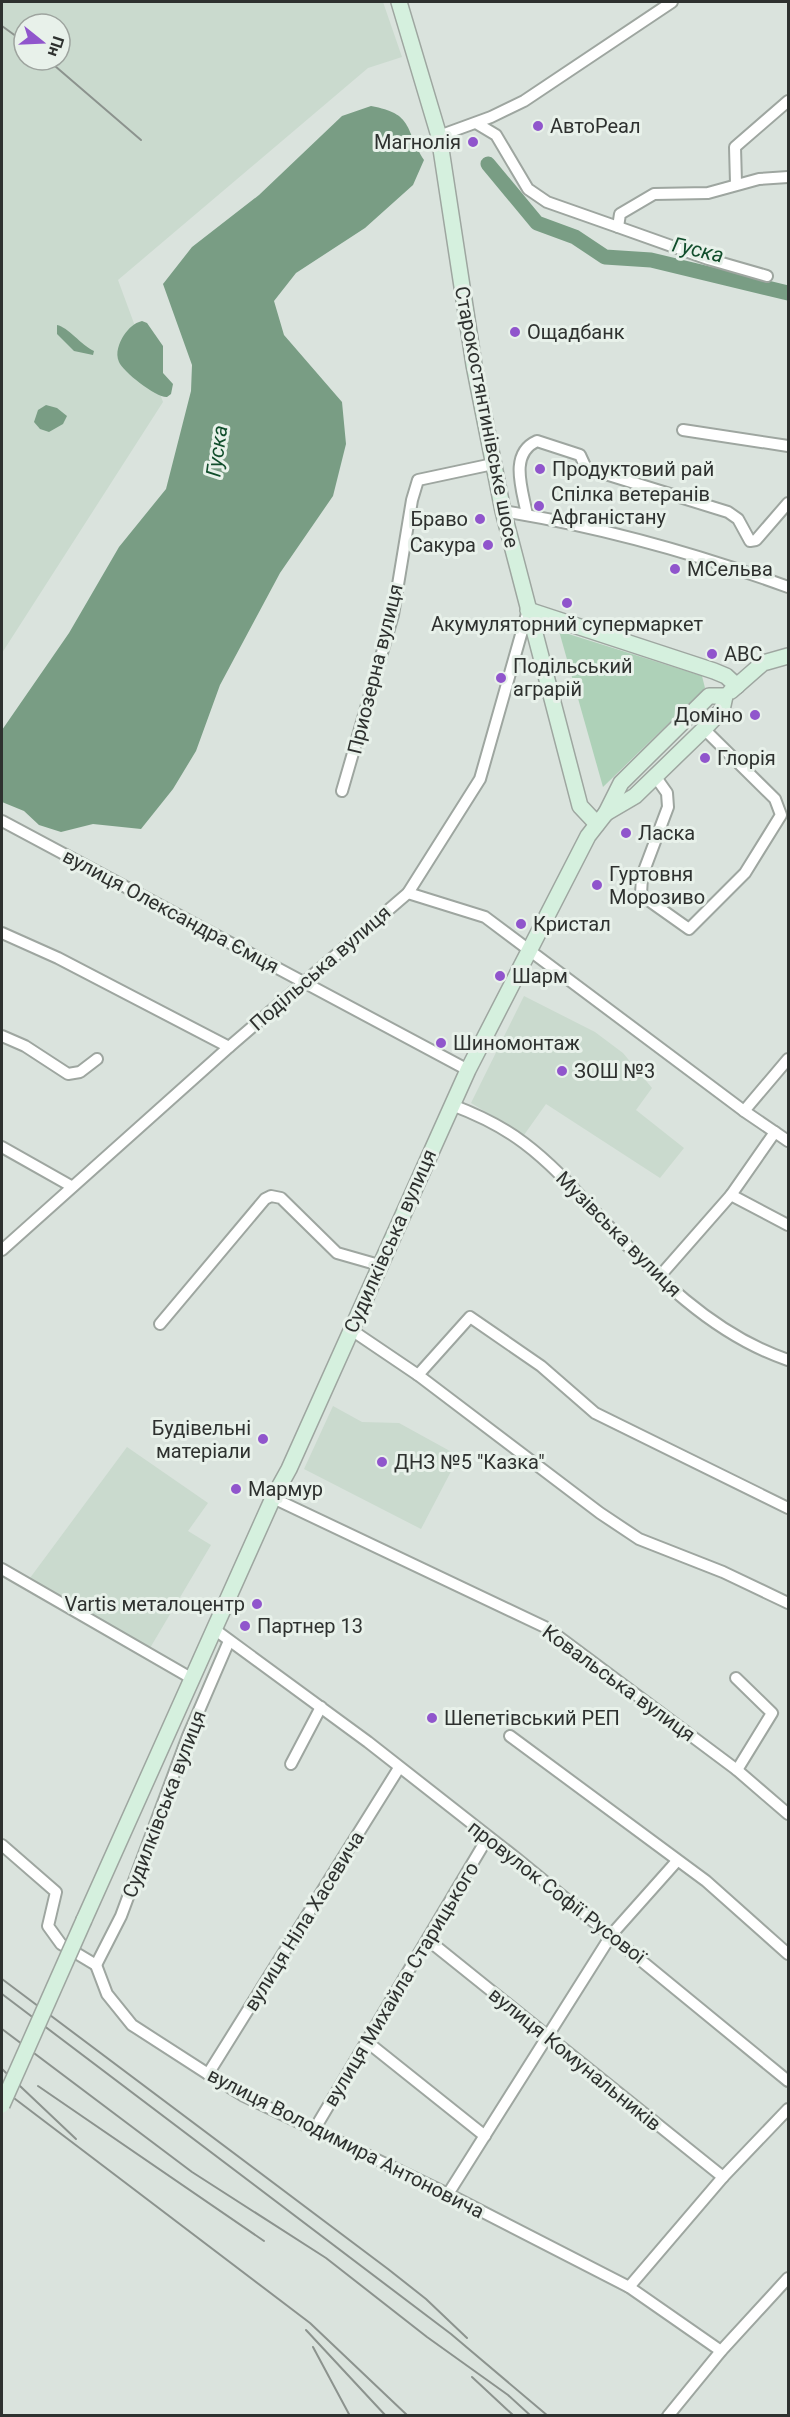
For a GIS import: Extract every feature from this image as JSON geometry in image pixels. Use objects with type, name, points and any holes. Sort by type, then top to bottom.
[{"type":"main road","name":"Старокостянтинівське шосе","points":[[399,2],[440,136],[474,365],[503,511],[580,806],[602,819]]},
{"type":"main road","points":[[528,610],[683,659],[726,676],[737,686]]},
{"type":"main road","points":[[725,696],[763,663],[789,656]]},
{"type":"main road","name":"Судилківська вулиця","points":[[2,2105],[191,1678],[273,1498],[290,1469],[379,1264],[468,1070],[530,948],[588,836],[602,819],[621,783],[709,696],[725,696],[722,710],[704,729],[635,796],[602,819]]},
{"type":"street","points":[[440,136],[476,123],[524,101],[672,2]]},
{"type":"street","points":[[736,183],[735,147],[789,101]]},
{"type":"street","points":[[476,123],[496,135],[528,189],[547,202],[708,259],[766,276]]},
{"type":"street","points":[[618,227],[620,214],[654,194],[708,193],[736,183],[789,177]]},
{"type":"street","points":[[683,430],[789,446]]},
{"type":"street","points":[[527,515],[520,460],[527,447],[537,441],[580,455],[586,468],[728,512],[738,519],[750,541],[756,540],[789,503]]},
{"type":"street","name":"Приозерна вулиця","points":[[342,791],[393,615],[412,500],[418,480],[493,464]]},
{"type":"street","points":[[503,511],[641,539],[789,587]]},
{"type":"street","name":"Подільська вулиця","points":[[2,1250],[71,1186],[408,892],[480,778],[528,610]]},
{"type":"street","points":[[655,776],[668,800],[642,876],[640,896],[689,929],[745,873],[785,816],[775,799],[704,729]]},
{"type":"street","name":"вулиця Олександра Ємця","points":[[2,821],[468,1070]]},
{"type":"street","points":[[408,892],[485,917],[530,948],[744,1111],[789,1141]]},
{"type":"street","points":[[2,933],[58,958],[229,1047]]},
{"type":"street","points":[[3,1041],[25,1046],[68,1074],[80,1072],[97,1059]]},
{"type":"street","points":[[744,1111],[789,1059]]},
{"type":"street","name":"Музівська вулиця","points":[[452,1105],[472,1113],[523,1142],[561,1174],[659,1277],[729,1333],[761,1351],[789,1360]]},
{"type":"street","points":[[659,1277],[732,1195],[775,1132]]},
{"type":"street","points":[[2,1147],[71,1186]]},
{"type":"street","points":[[732,1195],[789,1225]]},
{"type":"street","points":[[160,1324],[265,1199],[271,1196],[281,1198],[337,1253],[379,1264]]},
{"type":"street","points":[[418,1375],[470,1317],[541,1366],[595,1413],[789,1508]]},
{"type":"street","points":[[350,1329],[418,1375],[600,1513],[639,1539],[723,1572],[789,1603]]},
{"type":"street","name":"Ковальська вулиця","points":[[273,1498],[547,1628],[737,1770],[789,1814]]},
{"type":"street","points":[[2,1569],[191,1678]]},
{"type":"street","name":"провулок Софії Русової","points":[[214,1629],[321,1707],[612,1934],[789,2081]]},
{"type":"street","name":"Судилківська вулиця","points":[[96,1965],[121,1916],[188,1736],[229,1641]]},
{"type":"street","points":[[736,1678],[772,1713],[737,1770]]},
{"type":"street","points":[[291,1764],[321,1707]]},
{"type":"street","points":[[510,1736],[706,1881],[789,1954]]},
{"type":"street","name":"вулиця Ніла Хасевича","points":[[208,2074],[399,1768]]},
{"type":"street","name":"вулиця Михайла Старицького","points":[[315,2130],[488,1837]]},
{"type":"street","points":[[2,1845],[56,1892],[48,1926],[61,1944],[96,1965]]},
{"type":"street","points":[[448,2194],[612,1934],[677,1861]]},
{"type":"street","name":"вулиця Комунальників","points":[[428,1940],[723,2177]]},
{"type":"street","name":"вулиця Володимира Антоновича","points":[[96,1965],[107,1994],[132,2025],[208,2074],[244,2096],[448,2194],[629,2287],[722,2351]]},
{"type":"street","points":[[366,2041],[485,2136]]},
{"type":"street","points":[[629,2287],[723,2177],[789,2109]]},
{"type":"street","points":[[668,2415],[722,2351],[788,2280]]},
{"type":"shaded area","points":[[2,2],[383,2],[402,57],[368,68],[118,280],[163,402],[2,653]]},
{"type":"shaded area","points":[[559,631],[702,676],[705,688],[603,787]]},
{"type":"shaded area","name":"ЗОШ №3","points":[[524,996],[595,1032],[623,1053],[652,1088],[636,1110],[684,1148],[660,1178],[546,1104],[524,1135],[471,1103]]},
{"type":"shaded area","name":"ДНЗ №5 \"Казка\"","points":[[333,1406],[362,1422],[399,1423],[459,1456],[421,1529],[304,1469]]},
{"type":"shaded area","points":[[127,1447],[208,1503],[188,1531],[211,1545],[150,1648],[30,1578]]},
{"type":"water","points":[[371,106],[395,113],[406,124],[424,160],[413,185],[365,228],[296,273],[274,301],[284,335],[342,402],[346,444],[333,496],[280,573],[220,685],[196,751],[173,789],[141,829],[93,824],[61,832],[39,825],[24,811],[2,802],[2,730],[69,633],[119,547],[166,489],[191,391],[192,365],[163,284],[192,247],[259,195],[342,116]]},
{"type":"water","points":[[142,321],[147,323],[163,346],[163,373],[173,384],[171,394],[167,397],[141,384],[127,372],[118,359],[118,348],[124,335],[132,326]]},
{"type":"water","points":[[57,325],[66,329],[94,351],[93,355],[74,351],[57,334]]},
{"type":"water","points":[[46,405],[57,408],[67,416],[63,424],[49,432],[40,429],[34,422],[38,410]]},
{"type":"waterway","name":"Гуска","points":[[488,164],[537,223],[575,237],[605,257],[651,260],[788,293]]},
{"type":"railway","points":[[2,26],[12,33]]},
{"type":"railway","points":[[62,72],[141,140]]},
{"type":"railway","points":[[2,1979],[388,2269],[426,2299],[467,2338]]},
{"type":"railway","points":[[2,1994],[451,2334],[548,2416]]},
{"type":"railway","points":[[2,2029],[192,2172],[326,2258],[427,2337],[508,2395],[531,2416]]},
{"type":"railway","points":[[2,2069],[76,2139]]},
{"type":"railway","points":[[38,2086],[264,2241]]},
{"type":"railway","points":[[2,2089],[310,2323],[408,2416]]},
{"type":"railway","points":[[306,2330],[386,2416]]},
{"type":"railway","points":[[313,2347],[350,2416]]},
{"type":"railway","points":[[472,2377],[514,2416]]},
{"type":"place","name":"АвтоРеал","points":[[538,126]]},
{"type":"place","name":"Магнолія","points":[[473,142]]},
{"type":"place","name":"Ощадбанк","points":[[515,332]]},
{"type":"place","name":"Продуктовий рай","points":[[540,469]]},
{"type":"place","name":"Спілка ветеранів Афганістану","points":[[539,506]]},
{"type":"place","name":"Браво","points":[[480,519]]},
{"type":"place","name":"Сакура","points":[[488,545]]},
{"type":"place","name":"МСельва","points":[[675,569]]},
{"type":"place","name":"Акумуляторний супермаркет","points":[[567,603]]},
{"type":"place","name":"АВС","points":[[712,654]]},
{"type":"place","name":"Подільський аграрій","points":[[501,678]]},
{"type":"place","name":"Доміно","points":[[755,715]]},
{"type":"place","name":"Глорія","points":[[705,758]]},
{"type":"place","name":"Ласка","points":[[626,833]]},
{"type":"place","name":"Гуртовня Морозиво","points":[[597,885]]},
{"type":"place","name":"Кристал","points":[[521,924]]},
{"type":"place","name":"Шарм","points":[[500,976]]},
{"type":"place","name":"Шиномонтаж","points":[[441,1043]]},
{"type":"place","name":"ЗОШ №3","points":[[562,1071]]},
{"type":"place","name":"Будівельні матеріали","points":[[263,1439]]},
{"type":"place","name":"ДНЗ №5 \"Казка\"","points":[[382,1462]]},
{"type":"place","name":"Мармур","points":[[236,1489]]},
{"type":"place","name":"Vartis металоцентр","points":[[257,1604]]},
{"type":"place","name":"Партнер 13","points":[[245,1626]]},
{"type":"place","name":"Шепетівський РЕП","points":[[432,1718]]}]
